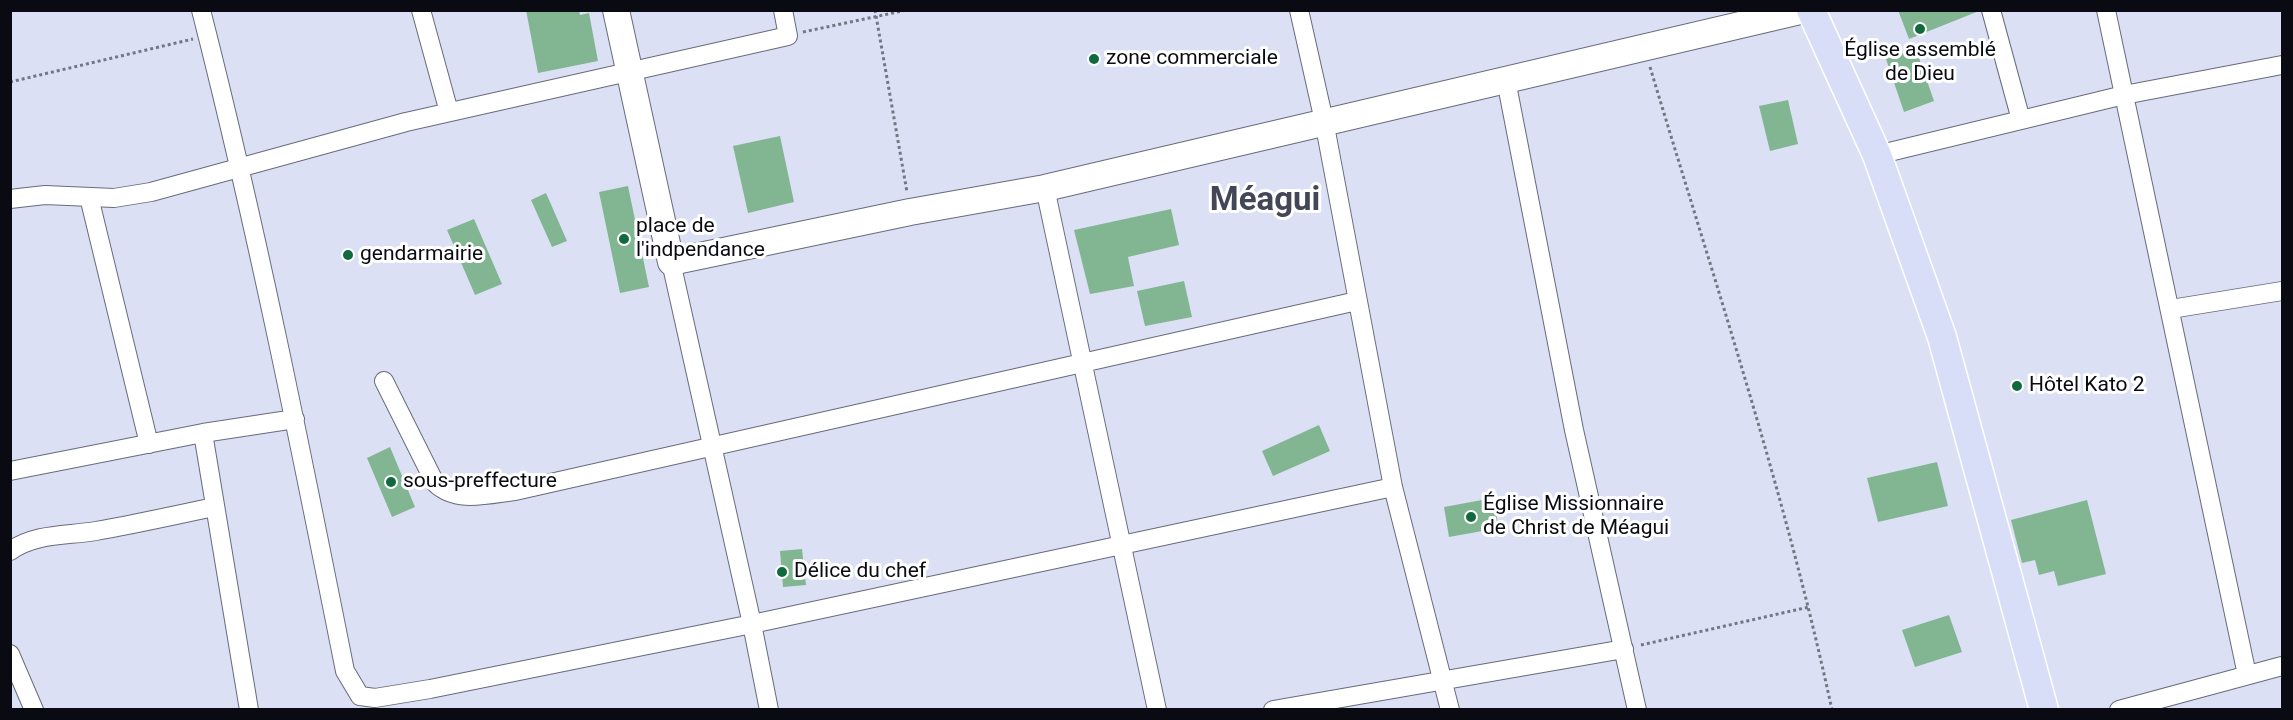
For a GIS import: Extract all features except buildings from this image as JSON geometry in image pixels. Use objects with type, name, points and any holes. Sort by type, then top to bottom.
[{"type":"main road","points":[[1811,10],[1877,155],[1942,337],[2044,710]]},
{"type":"street","points":[[201,10],[240,167],[295,419],[345,671],[360,696],[375,698],[430,689],[752,624],[1393,487]]},
{"type":"street","points":[[421,10],[449,112]]},
{"type":"street","points":[[615,10],[752,624],[769,710]]},
{"type":"street","points":[[10,199],[45,195],[114,198],[151,192],[449,112],[628,70],[788,36],[783,10]]},
{"type":"street","points":[[1299,10],[1324,121],[1393,487],[1444,678],[1450,710]]},
{"type":"street","points":[[671,262],[910,212],[1045,188],[1804,10]]},
{"type":"street","points":[[1991,10],[2021,120]]},
{"type":"street","points":[[2106,10],[2247,675]]},
{"type":"street","points":[[1877,155],[2124,95],[2283,65]]},
{"type":"street","points":[[1506,80],[1574,430],[1637,710]]},
{"type":"street","points":[[1045,188],[1157,710]]},
{"type":"street","points":[[89,197],[149,444]]},
{"type":"street","points":[[2171,309],[2283,291]]},
{"type":"street","points":[[384,381],[435,483],[442,490],[469,497],[515,491],[712,448],[1357,301]]},
{"type":"street","points":[[10,471],[203,433],[295,419]]},
{"type":"street","points":[[203,433],[249,710]]},
{"type":"street","points":[[10,551],[20,544],[47,536],[94,531],[215,507]]},
{"type":"street","points":[[1273,710],[1444,678],[1624,649]]},
{"type":"street","points":[[10,654],[34,710]]},
{"type":"street","points":[[2119,710],[2283,666]]},
{"type":"path","points":[[875,10],[910,212]]},
{"type":"path","points":[[788,36],[907,10]]},
{"type":"path","points":[[10,82],[207,36]]},
{"type":"path","points":[[1644,48],[1742,375],[1762,431],[1809,607],[1832,710]]},
{"type":"path","points":[[1624,649],[1809,607]]},
{"type":"place","name":"Église assemblé de Dieu","points":[[1920,29]]},
{"type":"place","name":"zone commerciale","points":[[1094,59]]},
{"type":"place","name":"place de l'indpendance","points":[[624,239]]},
{"type":"place","name":"gendarmairie","points":[[348,255]]},
{"type":"place","name":"Hôtel Kato 2","points":[[2017,386]]},
{"type":"place","name":"sous-preffecture","points":[[391,482]]},
{"type":"place","name":"Église Missionnaire de Christ de Méagui","points":[[1471,517]]},
{"type":"place","name":"Délice du chef","points":[[782,572]]},
{"type":"district","name":"Méagui","points":[[1265,202]]}]
